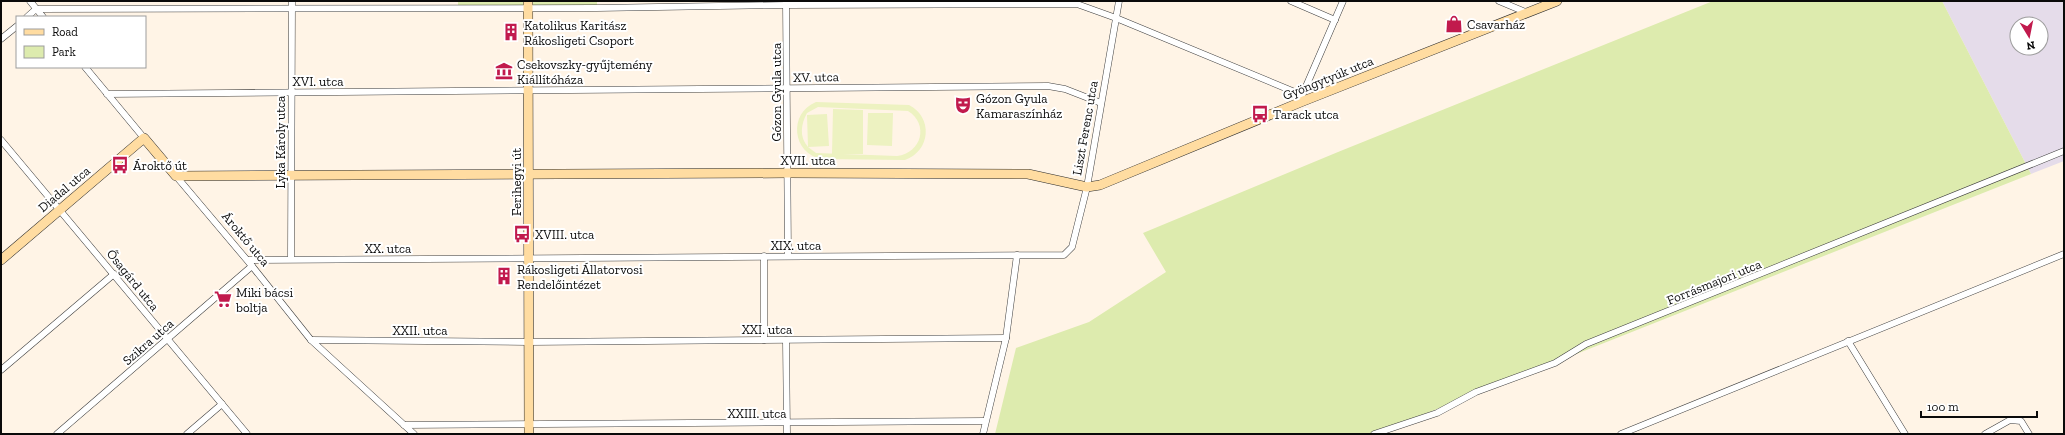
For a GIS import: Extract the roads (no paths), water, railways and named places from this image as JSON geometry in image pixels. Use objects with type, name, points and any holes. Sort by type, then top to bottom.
[{"type":"street","points":[[30,1],[42,16]]},
{"type":"street","points":[[61,1],[61,9]]},
{"type":"street","name":"Lyka Károly utca","points":[[291,259],[292,1]]},
{"type":"street","points":[[596,1],[596,8]]},
{"type":"street","name":"Liszt Ferenc utca","points":[[1064,255],[1072,247],[1086,187],[1119,1]]},
{"type":"street","points":[[1291,1],[1335,20]]},
{"type":"street","points":[[28,16],[36,9],[292,8],[458,4],[528,4],[596,8],[786,3],[1077,4],[1116,18],[1301,99],[1343,1]]},
{"type":"street","points":[[1499,1],[1528,13]]},
{"type":"street","name":"Gyöngytyúk utca","points":[[1086,187],[1100,185],[1301,99],[1557,1]]},
{"type":"street","name":"Gózon Gyula utca","points":[[786,3],[788,256]]},
{"type":"street","name":"Ferihegyi út","points":[[528,4],[529,429]]},
{"type":"street","points":[[1,39],[16,27]]},
{"type":"street","name":"Ároktő utca","points":[[86,68],[248,260],[311,340],[414,434]]},
{"type":"street","name":"XV. utca","points":[[528,90],[1048,86],[1065,89],[1101,103]]},
{"type":"street","name":"XVI. utca","points":[[107,94],[528,90]]},
{"type":"street","name":"Diadal utca","points":[[1,260],[144,138]]},
{"type":"street","name":"Ősagárd utca","points":[[1,140],[247,434]]},
{"type":"street","name":"Forrásmajori utca","points":[[1374,434],[1437,413],[1476,392],[1555,363],[1586,344],[2064,151]]},
{"type":"street","name":"XVII. utca","points":[[529,175],[788,173],[1028,174],[1086,187]]},
{"type":"street","points":[[176,176],[529,175]]},
{"type":"street","points":[[1621,434],[2064,254]]},
{"type":"street","points":[[983,434],[1006,338],[1017,255]]},
{"type":"street","name":"XIX. utca","points":[[529,259],[764,256],[1064,255]]},
{"type":"street","points":[[764,256],[764,340]]},
{"type":"street","name":"XX. utca","points":[[248,260],[529,259]]},
{"type":"street","name":"Szikra utca","points":[[57,434],[252,266]]},
{"type":"street","points":[[1,370],[114,274]]},
{"type":"street","name":"XXI. utca","points":[[529,342],[1006,338]]},
{"type":"street","name":"XXII. utca","points":[[311,340],[529,342]]},
{"type":"street","points":[[786,340],[787,434]]},
{"type":"street","points":[[1848,341],[1905,434]]},
{"type":"street","points":[[187,434],[222,404]]},
{"type":"street","points":[[1985,434],[2010,420],[2021,421],[2029,434]]},
{"type":"street","name":"XXIII. utca","points":[[404,425],[529,429],[786,423],[985,421]]},
{"type":"place","name":"Csavarház","points":[[1454,24]]},
{"type":"place","name":"Katolikus Karitász Rákosligeti Csoport","points":[[511,32]]},
{"type":"place","name":"Csekovszky-gyűjtemény Kiállítóháza","points":[[504,71]]},
{"type":"place","name":"Gózon Gyula Kamaraszínház","points":[[963,105]]},
{"type":"place","name":"Tarack utca","points":[[1260,114]]},
{"type":"place","name":"Ároktő út","points":[[120,165]]},
{"type":"place","name":"XVIII. utca","points":[[522,234]]},
{"type":"place","name":"Rákosligeti Állatorvosi Rendelőintézet","points":[[504,276]]},
{"type":"place","name":"Miki bácsi boltja","points":[[223,299]]}]
